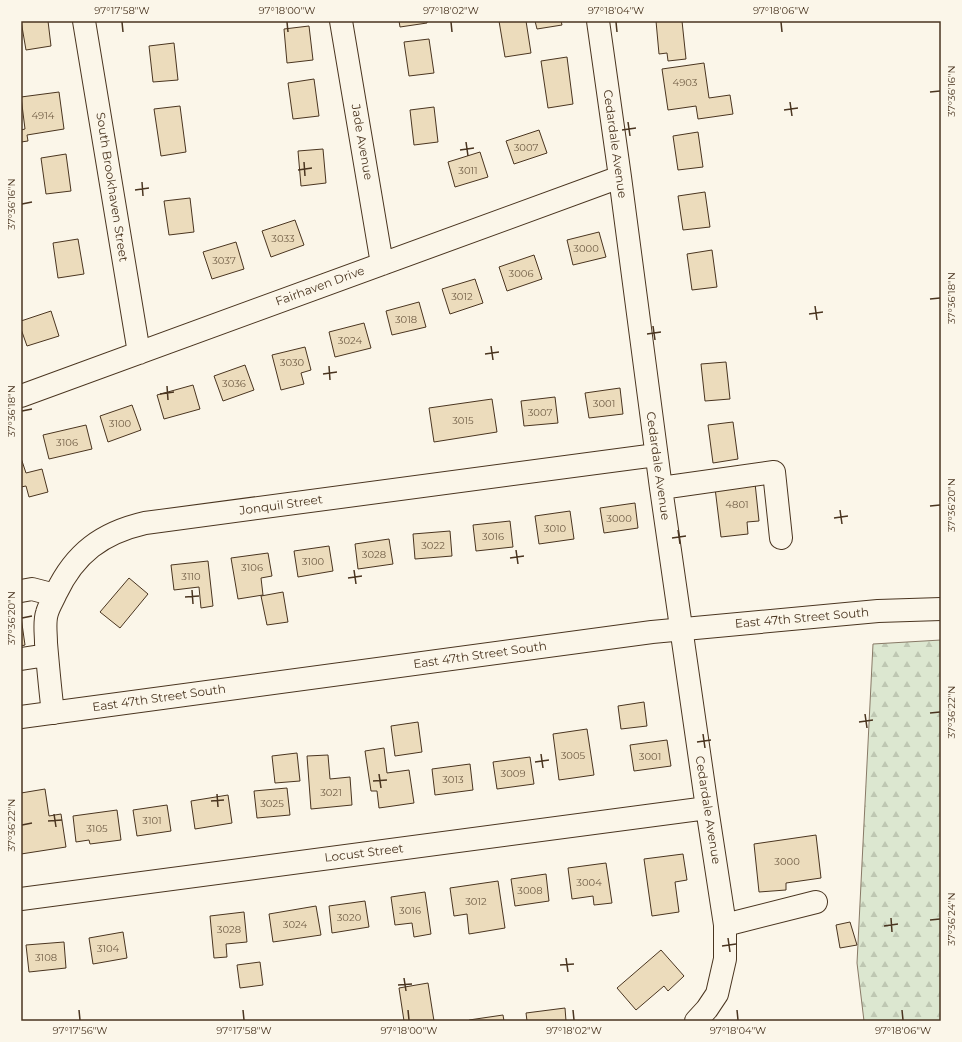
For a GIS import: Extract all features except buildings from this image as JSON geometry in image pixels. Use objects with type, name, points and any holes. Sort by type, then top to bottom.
[{"type":"street","name":"South Brookhaven Street","points":[[84,21],[139,353]]},
{"type":"street","name":"Jade Avenue","points":[[341,21],[382,264]]},
{"type":"street","name":"Cedardale Avenue","points":[[598,21],[656,455],[725,925],[725,960],[717,994],[707,1009],[696,1021]]},
{"type":"street","name":"Fairhaven Drive","points":[[21,396],[620,177]]},
{"type":"street","name":"Jonquil Street","points":[[53,713],[47,655],[47,612],[62,580],[74,562],[94,544],[116,531],[138,524],[656,455]]},
{"type":"street","points":[[661,488],[774,472],[781,538]]},
{"type":"street","points":[[21,591],[32,589],[55,595]]},
{"type":"street","name":"East 47th Street South","points":[[21,717],[652,632],[878,611],[941,609]]},
{"type":"street","points":[[21,659],[47,655]]},
{"type":"street","name":"Locust Street","points":[[21,899],[707,808]]},
{"type":"street","points":[[725,925],[816,902]]},
{"type":"green space","points":[[941,640],[941,1021],[864,1021],[857,963],[873,644]]}]
